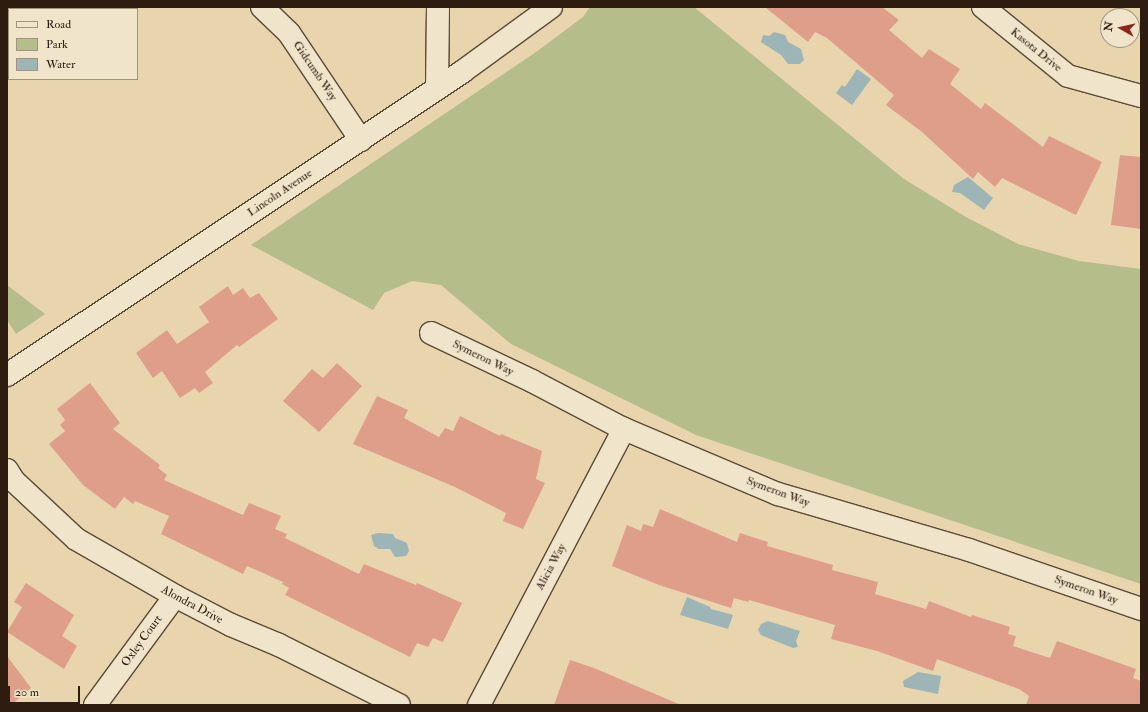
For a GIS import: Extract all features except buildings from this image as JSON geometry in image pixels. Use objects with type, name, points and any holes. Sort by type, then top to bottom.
[{"type":"street","name":"Gidcumb Way","points":[[262,7],[289,32],[361,140]]},
{"type":"street","points":[[437,89],[438,7]]},
{"type":"street","name":"Lincoln Avenue","points":[[7,375],[437,89],[551,7]]},
{"type":"street","name":"Kasota Drive","points":[[983,7],[1068,76],[1141,96]]},
{"type":"street","name":"Symeron Way","points":[[431,333],[532,381],[624,429],[778,494],[969,550],[1141,609]]},
{"type":"street","name":"Alicia Way","points":[[479,705],[624,429]]},
{"type":"street","name":"Alondra Drive","points":[[7,470],[14,480],[76,539],[175,596],[230,625],[279,645],[399,705]]},
{"type":"street","name":"Oxley Court","points":[[95,705],[175,596]]},
{"type":"green space","points":[[590,7],[694,7],[904,179],[966,217],[1018,244],[1079,261],[1141,269],[1141,584],[696,435],[511,344],[441,285],[412,281],[384,293],[373,310],[251,245],[536,52],[583,17]]},
{"type":"green space","points":[[7,285],[45,314],[16,334],[7,320]]},
{"type":"water","points":[[774,32],[785,35],[788,42],[801,49],[804,60],[800,64],[788,64],[781,55],[761,42],[763,35],[769,36]]},
{"type":"water","points":[[857,69],[871,79],[852,105],[836,93],[842,85],[845,87]]},
{"type":"water","points":[[968,177],[993,198],[984,210],[960,193],[952,192],[954,185]]},
{"type":"water","points":[[378,533],[393,534],[395,538],[407,543],[409,551],[406,556],[395,557],[390,549],[379,549],[374,546],[371,535]]},
{"type":"water","points":[[687,597],[710,607],[711,609],[733,615],[728,629],[680,615]]},
{"type":"water","points":[[768,621],[800,631],[796,641],[798,647],[793,648],[761,635],[758,630],[761,624]]},
{"type":"water","points":[[918,672],[941,676],[938,694],[904,687],[903,681]]}]
